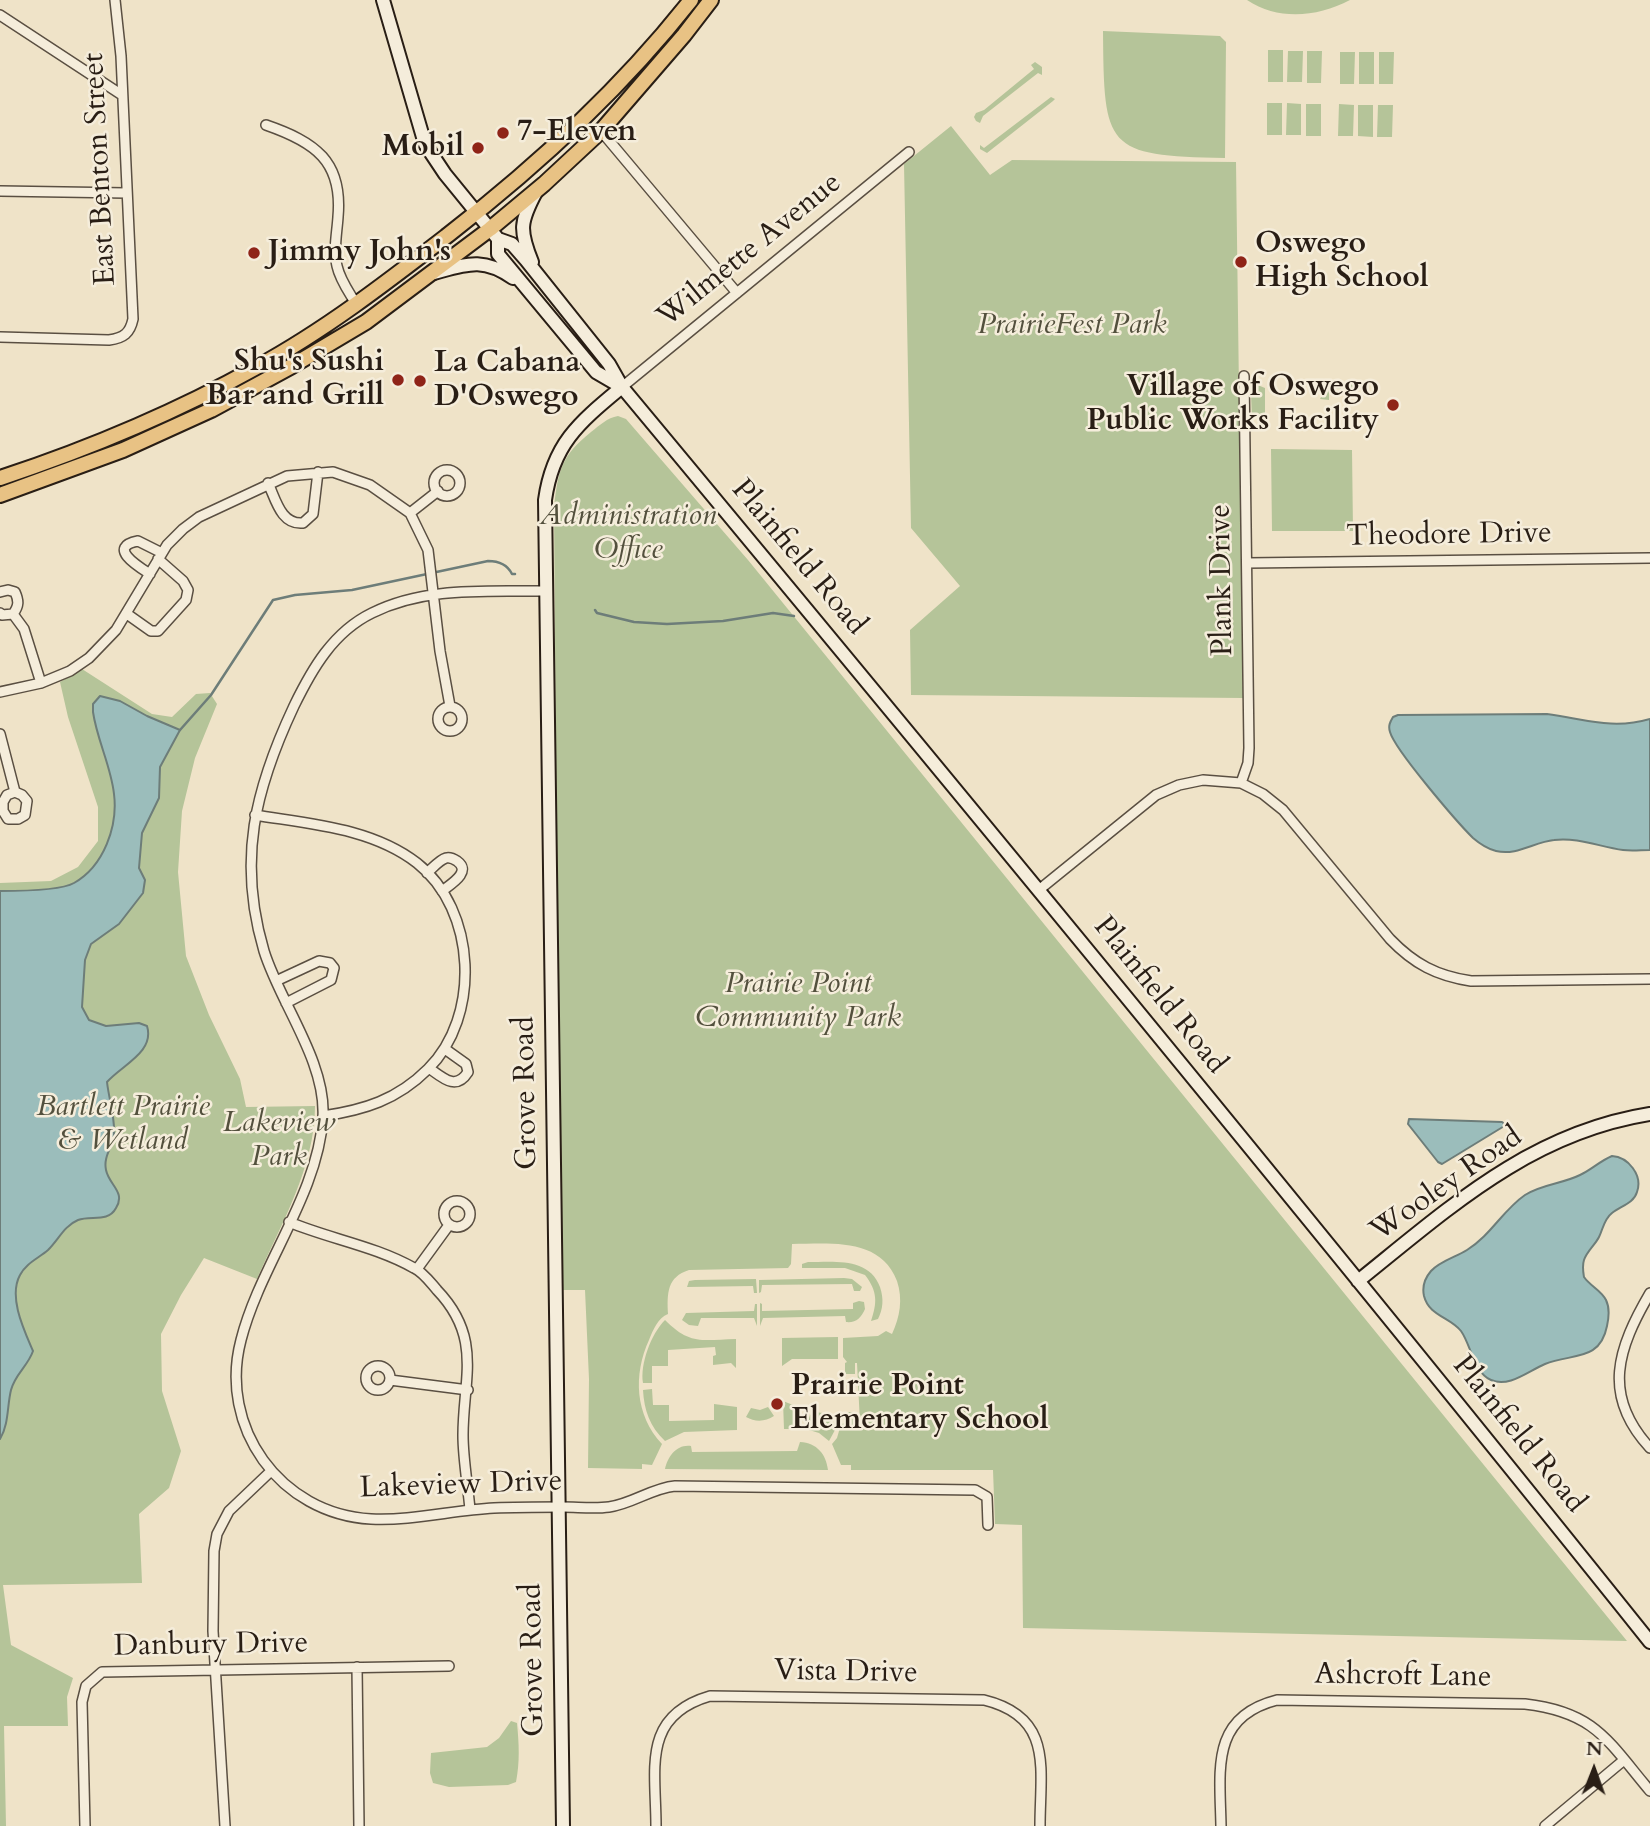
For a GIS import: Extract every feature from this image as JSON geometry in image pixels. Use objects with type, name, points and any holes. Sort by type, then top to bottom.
[{"type":"main road","points":[[383,0],[425,144],[445,174],[494,234]]},
{"type":"main road","points":[[0,478],[43,464],[151,420],[257,368],[356,304],[505,191],[580,121],[691,0]]},
{"type":"main road","points":[[0,495],[123,450],[211,410],[366,322],[430,274],[494,234],[601,131],[676,45],[711,0]]},
{"type":"main road","points":[[536,192],[522,226],[525,243],[538,275]]},
{"type":"main road","name":"Plainfield Road","points":[[494,234],[512,244],[538,275],[609,364],[622,387],[1040,889],[1650,1642]]},
{"type":"main road","name":"Plainfield Road","points":[[494,234],[498,254],[524,286],[596,372],[622,387]]},
{"type":"main road","points":[[430,274],[465,264],[481,263],[500,269],[524,286]]},
{"type":"main road","name":"Grove Road","points":[[563,1826],[545,500],[552,467],[573,429],[622,387]]},
{"type":"main road","name":"Wooley Road","points":[[1358,1281],[1504,1169],[1566,1137],[1650,1114]]},
{"type":"street","name":"East Benton Street","points":[[0,337],[109,340],[120,338],[131,328],[121,55],[115,0]]},
{"type":"street","points":[[0,15],[122,95]]},
{"type":"street","points":[[266,125],[314,147],[328,162],[337,184],[340,201],[336,263],[340,278],[356,304]]},
{"type":"street","points":[[601,131],[737,293]]},
{"type":"street","name":"Wilmette Avenue","points":[[622,387],[909,152]]},
{"type":"street","points":[[0,191],[126,193]]},
{"type":"street","name":"Plank Drive","points":[[1241,783],[1250,748],[1244,376]]},
{"type":"street","points":[[268,483],[282,514],[295,523],[303,523],[313,514],[318,472]]},
{"type":"street","points":[[0,692],[41,683],[70,671],[89,657],[116,630],[160,556],[176,535],[199,517],[268,483],[287,476],[318,472],[347,475],[370,485],[410,513],[428,550],[440,651],[450,706]]},
{"type":"street","points":[[410,513],[438,491]]},
{"type":"street","points":[[127,614],[148,629],[158,631],[186,600],[186,585],[160,556],[138,541],[130,543],[125,555],[128,560],[150,574]]},
{"type":"street","name":"Theodore Drive","points":[[1248,563],[1650,558]]},
{"type":"street","name":"Lakeview Drive","points":[[545,591],[434,593],[398,601],[368,614],[341,634],[323,653],[307,680],[267,768],[255,815],[251,880],[255,912],[264,950],[276,981],[312,1059],[320,1089],[323,1116],[310,1172],[245,1324],[236,1357],[236,1385],[242,1418],[253,1445],[270,1472],[299,1495],[332,1513],[370,1519],[470,1510],[610,1507],[662,1487],[675,1486],[975,1490],[988,1497],[988,1525]]},
{"type":"street","points":[[0,592],[15,592],[18,600],[18,608],[13,614],[0,613]]},
{"type":"street","points":[[13,614],[24,629],[41,683]]},
{"type":"street","points":[[0,734],[15,792]]},
{"type":"street","points":[[1040,889],[1156,795],[1179,785],[1203,780],[1241,783],[1263,794],[1283,810],[1390,939],[1408,958],[1429,970],[1450,978],[1471,981],[1650,979]]},
{"type":"street","points":[[255,815],[347,831],[375,839],[402,853],[428,873],[442,891],[457,921],[464,948],[465,981],[459,1017],[445,1049],[429,1068],[410,1084],[383,1101],[357,1111],[323,1116]]},
{"type":"street","points":[[428,873],[445,858],[453,858],[460,863],[460,877],[442,891]]},
{"type":"street","points":[[276,981],[319,961],[325,960],[334,968],[331,980],[286,1003]]},
{"type":"street","points":[[429,1068],[448,1082],[456,1083],[463,1079],[468,1072],[466,1063],[445,1049]]},
{"type":"street","points":[[289,1222],[379,1251],[417,1269],[444,1297],[462,1328],[469,1366],[463,1436],[470,1510]]},
{"type":"street","points":[[417,1269],[449,1225]]},
{"type":"street","points":[[1650,1293],[1623,1346],[1620,1378],[1625,1408],[1641,1438],[1650,1448]]},
{"type":"street","points":[[390,1380],[468,1390]]},
{"type":"street","points":[[225,1826],[215,1669],[214,1551],[217,1534],[229,1511],[270,1472]]},
{"type":"street","name":"Danbury Drive","points":[[85,1826],[82,1702],[90,1680],[108,1670],[449,1666]]},
{"type":"street","points":[[357,1667],[359,1826]]},
{"type":"street","name":"Vista Drive","points":[[656,1826],[656,1750],[662,1729],[675,1712],[690,1702],[709,1696],[984,1700],[999,1703],[1027,1722],[1036,1737],[1041,1756],[1040,1826]]},
{"type":"street","name":"Ashcroft Lane","points":[[1221,1826],[1221,1752],[1235,1724],[1248,1712],[1260,1704],[1278,1700],[1512,1703],[1548,1706],[1570,1713],[1590,1724],[1650,1791]]},
{"type":"street","points":[[1545,1826],[1624,1760]]},
{"type":"green space","points":[[1247,0],[1350,0],[1311,13],[1285,14],[1259,7]]},
{"type":"green space","points":[[1103,31],[1220,36],[1226,42],[1225,158],[1155,154],[1134,148],[1119,138],[1110,122],[1106,100]]},
{"type":"green space","points":[[1268,50],[1283,50],[1283,82],[1268,82]]},
{"type":"green space","points":[[1288,51],[1303,51],[1302,82],[1287,82]]},
{"type":"green space","points":[[1307,51],[1322,51],[1321,83],[1307,83]]},
{"type":"green space","points":[[1340,52],[1355,52],[1354,84],[1340,84]]},
{"type":"green space","points":[[1359,52],[1374,52],[1374,84],[1359,84]]},
{"type":"green space","points":[[1379,52],[1394,52],[1393,84],[1379,84]]},
{"type":"green space","points":[[1035,62],[1042,67],[1042,75],[1038,73],[983,116],[980,123],[976,121],[976,113],[984,110],[1034,69],[1031,65]]},
{"type":"green space","points":[[1051,97],[1055,99],[987,153],[980,149],[980,145],[984,148]]},
{"type":"green space","points":[[1267,103],[1282,103],[1282,135],[1267,135]]},
{"type":"green space","points":[[1287,103],[1301,104],[1301,135],[1286,135]]},
{"type":"green space","points":[[1306,104],[1321,104],[1321,136],[1306,136]]},
{"type":"green space","points":[[1339,104],[1354,105],[1353,136],[1338,136]]},
{"type":"green space","points":[[1358,105],[1373,105],[1373,137],[1358,136]]},
{"type":"green space","points":[[1378,105],[1393,105],[1392,137],[1377,137]]},
{"type":"green space","name":"PrairieFest Park","points":[[951,126],[990,175],[1012,160],[1236,162],[1243,698],[911,695],[910,630],[960,586],[911,528],[904,164]]},
{"type":"green space","points":[[1321,382],[1353,382],[1353,389],[1329,389],[1329,400],[1320,399],[1324,392],[1320,391]]},
{"type":"green space","points":[[1255,384],[1265,388],[1265,415],[1252,418],[1251,394]]},
{"type":"green space","name":"Prairie Point Community Park","points":[[618,416],[626,419],[748,560],[1627,1641],[1023,1628],[1022,1525],[995,1524],[993,1470],[851,1470],[851,1465],[841,1465],[832,1444],[841,1424],[845,1423],[846,1412],[855,1412],[855,1423],[860,1423],[857,1363],[855,1374],[845,1374],[847,1362],[843,1357],[843,1338],[878,1336],[886,1331],[892,1334],[899,1315],[900,1301],[897,1281],[889,1267],[879,1257],[852,1246],[792,1244],[791,1264],[788,1268],[689,1270],[676,1277],[668,1293],[668,1314],[652,1332],[640,1367],[639,1394],[642,1408],[653,1433],[662,1444],[652,1465],[642,1464],[642,1469],[588,1468],[589,1379],[585,1290],[560,1290],[554,508],[557,484],[567,457],[591,432],[607,420]]},
{"type":"green space","points":[[1271,449],[1352,450],[1353,531],[1272,531]]},
{"type":"green space","name":"Bartlett Prairie & Wetland","points":[[82,669],[152,714],[172,717],[196,694],[210,693],[217,704],[195,758],[182,811],[178,872],[186,956],[209,1015],[240,1079],[246,1107],[315,1106],[303,1173],[257,1279],[204,1258],[161,1334],[162,1391],[181,1451],[169,1488],[139,1514],[142,1583],[3,1585],[11,1645],[73,1678],[67,1697],[68,1726],[4,1726],[6,1826],[0,1826],[0,883],[51,881],[78,867],[98,841],[98,807],[68,717],[60,682]]},
{"type":"green space","points":[[850,1263],[868,1270],[875,1277],[881,1291],[882,1304],[878,1319],[871,1321],[875,1298],[865,1275],[845,1268],[802,1268],[802,1264]]},
{"type":"green space","points":[[756,1279],[757,1293],[754,1293],[753,1286],[687,1287],[689,1281],[695,1280]]},
{"type":"green space","points":[[852,1279],[862,1287],[860,1291],[854,1291],[852,1284],[762,1285],[759,1293],[759,1280]]},
{"type":"green space","points":[[864,1302],[865,1309],[853,1322],[846,1322],[845,1316],[763,1318],[760,1326],[760,1303],[762,1311],[853,1309],[853,1303]]},
{"type":"green space","points":[[755,1304],[757,1326],[754,1318],[701,1318],[698,1326],[689,1325],[682,1320],[686,1313],[754,1311]]},
{"type":"green space","points":[[665,1320],[689,1337],[705,1340],[736,1339],[736,1368],[731,1363],[713,1365],[715,1347],[668,1350],[668,1366],[652,1366],[652,1383],[643,1383],[643,1367],[648,1350],[655,1333]]},
{"type":"green space","points":[[838,1337],[838,1359],[792,1359],[782,1366],[782,1338]]},
{"type":"green space","points":[[652,1389],[653,1405],[669,1405],[669,1421],[714,1420],[714,1404],[737,1407],[737,1430],[684,1432],[665,1441],[655,1430],[646,1411],[643,1390]]},
{"type":"green space","points":[[783,1401],[793,1405],[793,1413],[799,1413],[798,1429],[784,1429]]},
{"type":"green space","points":[[768,1407],[774,1416],[771,1418],[760,1421],[746,1417],[751,1408],[760,1410]]},
{"type":"green space","points":[[815,1412],[830,1414],[831,1422],[835,1423],[835,1430],[829,1441],[819,1433],[806,1429],[810,1415]]},
{"type":"green space","points":[[800,1442],[820,1450],[828,1470],[665,1469],[674,1452],[686,1446],[691,1446],[692,1452],[797,1451]]},
{"type":"green space","points":[[511,1721],[517,1723],[518,1731],[519,1760],[516,1782],[508,1785],[449,1787],[433,1783],[430,1773],[431,1753],[487,1747],[499,1738]]},
{"type":"water","points":[[100,696],[120,701],[180,730],[160,767],[159,798],[142,833],[139,868],[145,880],[143,893],[119,924],[91,944],[85,960],[82,1007],[89,1020],[106,1026],[139,1023],[147,1026],[148,1035],[142,1051],[107,1082],[114,1134],[105,1165],[118,1193],[119,1202],[116,1208],[109,1216],[78,1220],[69,1226],[48,1250],[20,1275],[16,1303],[33,1351],[13,1384],[5,1427],[0,1439],[0,891],[68,886],[84,876],[101,856],[111,832],[115,806],[93,712],[93,704]]},
{"type":"water","points":[[1547,714],[1611,724],[1650,719],[1650,850],[1623,850],[1563,839],[1511,852],[1487,848],[1473,838],[1427,786],[1394,741],[1389,728],[1393,717],[1398,715]]},
{"type":"water","points":[[1409,1119],[1502,1122],[1506,1125],[1442,1164],[1408,1124]]},
{"type":"water","points":[[1612,1156],[1629,1163],[1636,1173],[1638,1186],[1633,1199],[1607,1218],[1583,1262],[1584,1277],[1604,1297],[1608,1306],[1603,1338],[1598,1346],[1584,1354],[1545,1364],[1505,1382],[1491,1380],[1477,1365],[1461,1331],[1430,1308],[1423,1289],[1427,1277],[1439,1264],[1475,1244],[1525,1195],[1580,1175]]},
{"type":"waterway","points":[[180,730],[211,695],[273,600],[295,595],[352,590],[488,561],[502,564],[515,574]]},
{"type":"waterway","points":[[595,610],[597,613],[634,622],[667,624],[723,621],[773,613],[794,616]]},
{"type":"place","name":"7-Eleven","points":[[503,133]]},
{"type":"place","name":"Mobil","points":[[478,148]]},
{"type":"place","name":"Jimmy John's","points":[[254,253]]},
{"type":"place","name":"Oswego High School","points":[[1241,262]]},
{"type":"place","name":"Shu's Sushi Bar and Grill","points":[[398,380]]},
{"type":"place","name":"La Cabana D'Oswego","points":[[420,381]]},
{"type":"place","name":"Village of Oswego Public Works Facility","points":[[1393,405]]},
{"type":"place","name":"Prairie Point Elementary School","points":[[777,1404]]},
{"type":"park label","name":"Administration Office","points":[[628,534]]},
{"type":"park label","name":"Lakeview Park","points":[[279,1141]]}]
